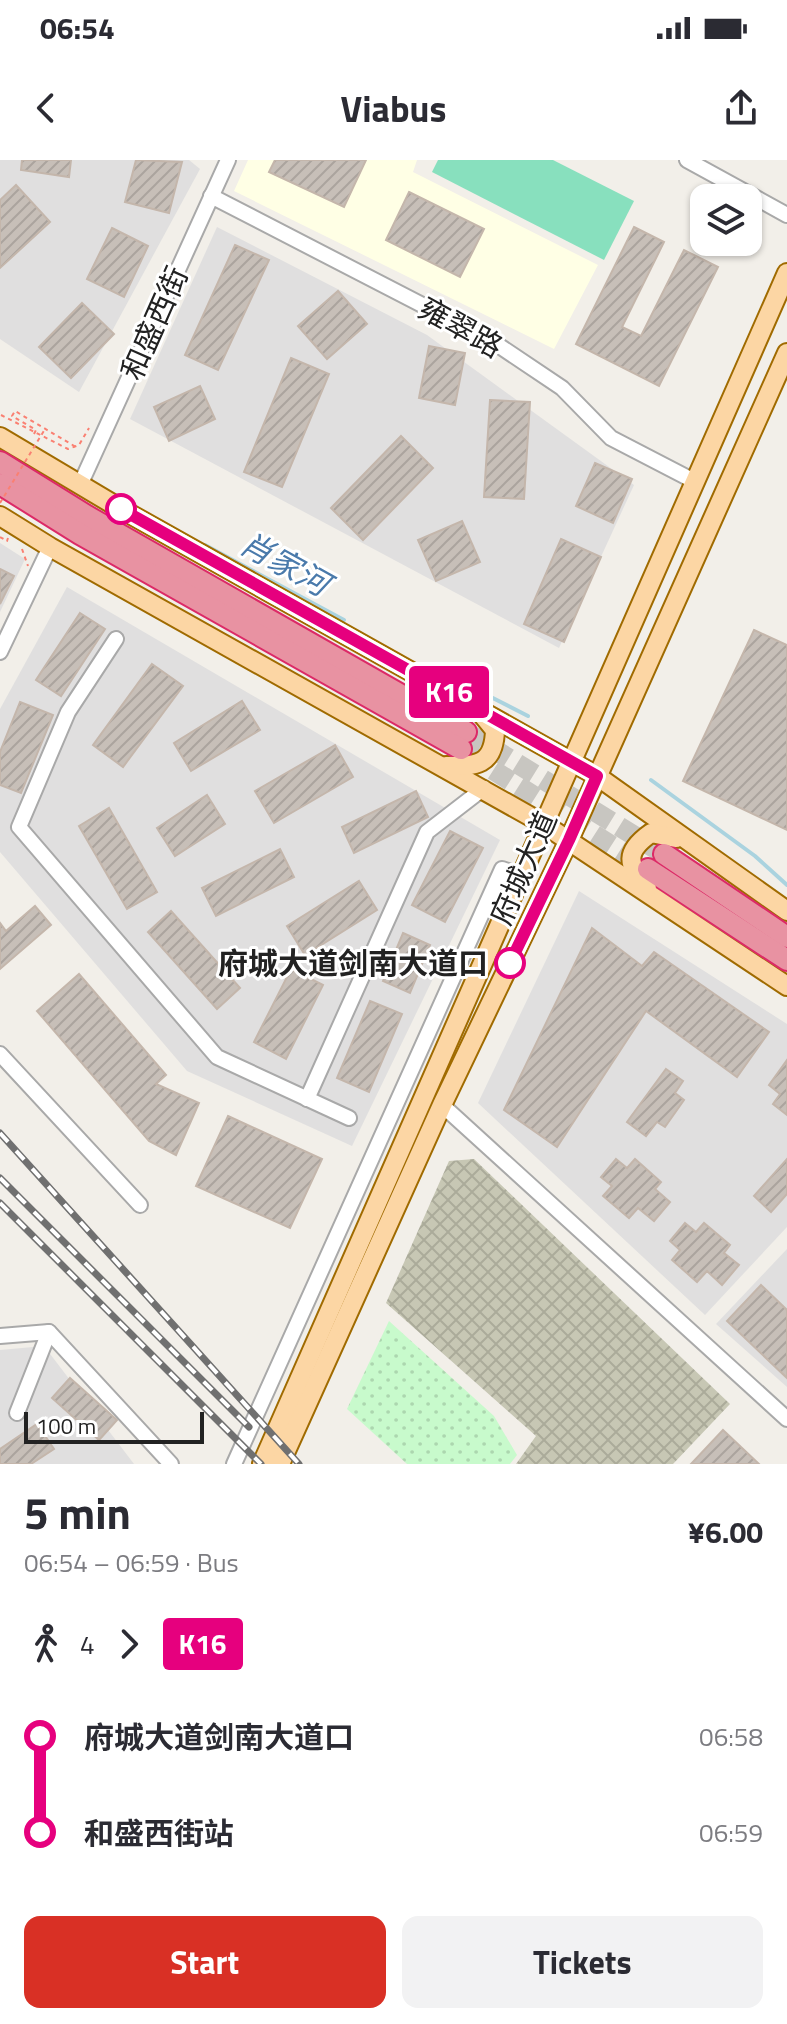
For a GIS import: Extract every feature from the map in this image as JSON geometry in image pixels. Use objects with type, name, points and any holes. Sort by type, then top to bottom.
[{"type":"highway","points":[[0,462],[464,740],[80,534],[0,484]]},
{"type":"highway","points":[[664,854],[787,937]]},
{"type":"highway","points":[[648,869],[787,960]]},
{"type":"main road","name":"府城大道","points":[[262,1464],[787,273]]},
{"type":"main road","name":"府城大道","points":[[280,1464],[442,1105],[569,840],[787,353]]},
{"type":"main road","points":[[0,437],[597,776],[787,911]]},
{"type":"main road","points":[[0,516],[50,547],[484,788],[569,840],[787,986]]},
{"type":"main road","points":[[444,766],[472,766],[483,762],[490,754],[495,730],[473,706]]},
{"type":"main road","points":[[656,899],[631,866],[636,843],[651,833],[668,835],[693,845]]},
{"type":"street","name":"和盛西街","points":[[80,485],[227,160]]},
{"type":"street","points":[[687,160],[787,215]]},
{"type":"street","name":"雍翠路","points":[[211,196],[492,341],[562,388],[611,438],[694,481]]},
{"type":"street","points":[[0,652],[50,547]]},
{"type":"street","points":[[116,639],[68,712],[19,827],[217,1057],[349,1118]]},
{"type":"street","points":[[307,1099],[427,832],[484,788]]},
{"type":"street","points":[[234,1464],[502,869],[520,875]]},
{"type":"street","points":[[0,1054],[140,1205]]},
{"type":"street","points":[[442,1105],[787,1419]]},
{"type":"street","points":[[0,1336],[49,1332]]},
{"type":"street","points":[[17,1413],[49,1332]]},
{"type":"street","points":[[49,1332],[171,1464]]},
{"type":"path","points":[[35,432],[12,416],[15,411],[76,447]]},
{"type":"path","points":[[1,415],[68,449],[76,447],[89,428]]},
{"type":"path","points":[[0,503],[45,429]]},
{"type":"path","points":[[0,531],[8,539],[0,537]]},
{"type":"path","points":[[21,544],[28,567]]},
{"type":"shaded area","points":[[0,160],[189,160],[200,169],[79,392],[0,339]]},
{"type":"shaded area","points":[[248,160],[417,160],[413,172],[598,265],[554,349],[234,191]]},
{"type":"shaded area","points":[[217,227],[427,335],[634,485],[559,648],[130,419]]},
{"type":"shaded area","points":[[0,543],[25,559],[0,612]]},
{"type":"shaded area","points":[[67,587],[500,840],[352,1146],[187,1071],[0,852],[0,709]]},
{"type":"shaded area","points":[[579,891],[787,1024],[787,1227],[705,1315],[478,1103]]},
{"type":"shaded area","points":[[474,1159],[730,1404],[673,1464],[516,1464],[536,1436],[386,1303],[449,1161]]},
{"type":"shaded area","points":[[787,1249],[787,1387],[716,1324]]},
{"type":"shaded area","points":[[44,1346],[134,1464],[0,1464],[0,1350]]},
{"type":"green space","points":[[438,160],[553,160],[634,201],[604,260],[432,172]]},
{"type":"green space","points":[[389,1321],[494,1416],[517,1455],[510,1464],[407,1464],[347,1409]]},
{"type":"building","points":[[22,160],[71,160],[69,177],[21,170]]},
{"type":"building","points":[[136,160],[182,162],[169,213],[125,202]]},
{"type":"building","points":[[275,160],[366,160],[344,207],[269,172]]},
{"type":"building","points":[[16,185],[50,222],[0,268],[0,200]]},
{"type":"building","points":[[409,192],[484,229],[460,277],[386,240]]},
{"type":"building","points":[[634,227],[664,242],[622,327],[641,336],[684,250],[690,256],[718,267],[659,386],[576,344]]},
{"type":"building","points":[[112,228],[148,246],[124,297],[87,279]]},
{"type":"building","points":[[235,245],[269,260],[218,370],[185,355]]},
{"type":"building","points":[[338,291],[367,324],[327,359],[298,326]]},
{"type":"building","points":[[82,303],[114,334],[71,378],[39,347]]},
{"type":"building","points":[[429,346],[465,353],[455,405],[419,398]]},
{"type":"building","points":[[291,358],[329,374],[282,487],[244,472]]},
{"type":"building","points":[[200,386],[215,419],[169,441],[154,407]]},
{"type":"building","points":[[490,400],[530,402],[524,499],[484,497]]},
{"type":"building","points":[[401,436],[433,468],[363,540],[331,508]]},
{"type":"building","points":[[595,463],[632,479],[613,523],[576,506]]},
{"type":"building","points":[[462,521],[480,562],[436,581],[418,540]]},
{"type":"building","points":[[561,539],[601,557],[564,642],[524,624]]},
{"type":"building","points":[[0,569],[14,576],[0,604]]},
{"type":"building","points":[[80,613],[105,629],[61,696],[36,680]]},
{"type":"building","points":[[754,630],[787,645],[787,830],[683,781]]},
{"type":"building","points":[[152,664],[183,686],[123,767],[93,745]]},
{"type":"building","points":[[242,701],[260,730],[191,771],[174,743]]},
{"type":"building","points":[[20,702],[53,715],[21,793],[0,785],[0,752]]},
{"type":"building","points":[[335,745],[353,777],[274,823],[255,791]]},
{"type":"building","points":[[416,791],[428,817],[354,853],[342,827]]},
{"type":"building","points":[[207,795],[225,824],[175,856],[157,828]]},
{"type":"building","points":[[109,808],[157,892],[127,909],[79,826]]},
{"type":"building","points":[[450,831],[483,848],[445,922],[412,905]]},
{"type":"building","points":[[280,849],[294,877],[216,916],[202,888]]},
{"type":"building","points":[[359,881],[377,910],[305,955],[287,926]]},
{"type":"building","points":[[35,906],[51,925],[0,969],[0,923],[6,931]]},
{"type":"building","points":[[171,911],[240,988],[217,1009],[148,932]]},
{"type":"building","points":[[592,928],[642,966],[654,952],[769,1032],[737,1077],[646,1011],[557,1147],[504,1110]]},
{"type":"building","points":[[403,933],[430,945],[410,993],[383,981]]},
{"type":"building","points":[[291,969],[323,985],[286,1059],[254,1042]]},
{"type":"building","points":[[79,974],[166,1075],[156,1084],[199,1103],[176,1155],[149,1141],[37,1011]]},
{"type":"building","points":[[370,1001],[402,1014],[369,1092],[337,1078]]},
{"type":"building","points":[[787,1060],[787,1115],[773,1104],[780,1094],[769,1085]]},
{"type":"building","points":[[666,1069],[683,1081],[675,1093],[684,1100],[665,1127],[657,1122],[646,1136],[627,1122]]},
{"type":"building","points":[[228,1116],[322,1159],[290,1228],[196,1186]]},
{"type":"building","points":[[616,1159],[627,1168],[635,1159],[661,1182],[655,1189],[670,1202],[654,1221],[638,1208],[629,1218],[603,1196],[612,1186],[601,1177]]},
{"type":"building","points":[[787,1159],[787,1194],[771,1212],[754,1196]]},
{"type":"building","points":[[685,1223],[696,1232],[704,1223],[730,1245],[724,1253],[739,1265],[722,1285],[707,1271],[697,1282],[672,1260],[680,1250],[670,1241]]},
{"type":"building","points":[[761,1285],[787,1310],[787,1378],[727,1321]]},
{"type":"building","points":[[70,1378],[117,1420],[99,1440],[52,1398]]},
{"type":"building","points":[[37,1424],[54,1449],[31,1464],[0,1464],[0,1449]]},
{"type":"building","points":[[723,1430],[759,1464],[691,1464]]},
{"type":"waterway","name":"肖家河","points":[[205,545],[344,620]]},
{"type":"waterway","name":"肖家河","points":[[479,691],[528,716]]},
{"type":"waterway","name":"肖家河","points":[[651,780],[755,856],[787,885]]},
{"type":"tunnel","points":[[466,732],[664,854]]},
{"type":"tunnel","points":[[468,754],[647,868]]},
{"type":"railway","points":[[0,1133],[299,1464]]},
{"type":"railway","points":[[0,1178],[249,1427]]},
{"type":"railway","points":[[0,1203],[261,1464]]},
{"type":"bus line","name":"K16","points":[[121,509],[597,776],[510,963]]},
{"type":"place","name":"府城大道剑南大道口","points":[[510,963]]}]
